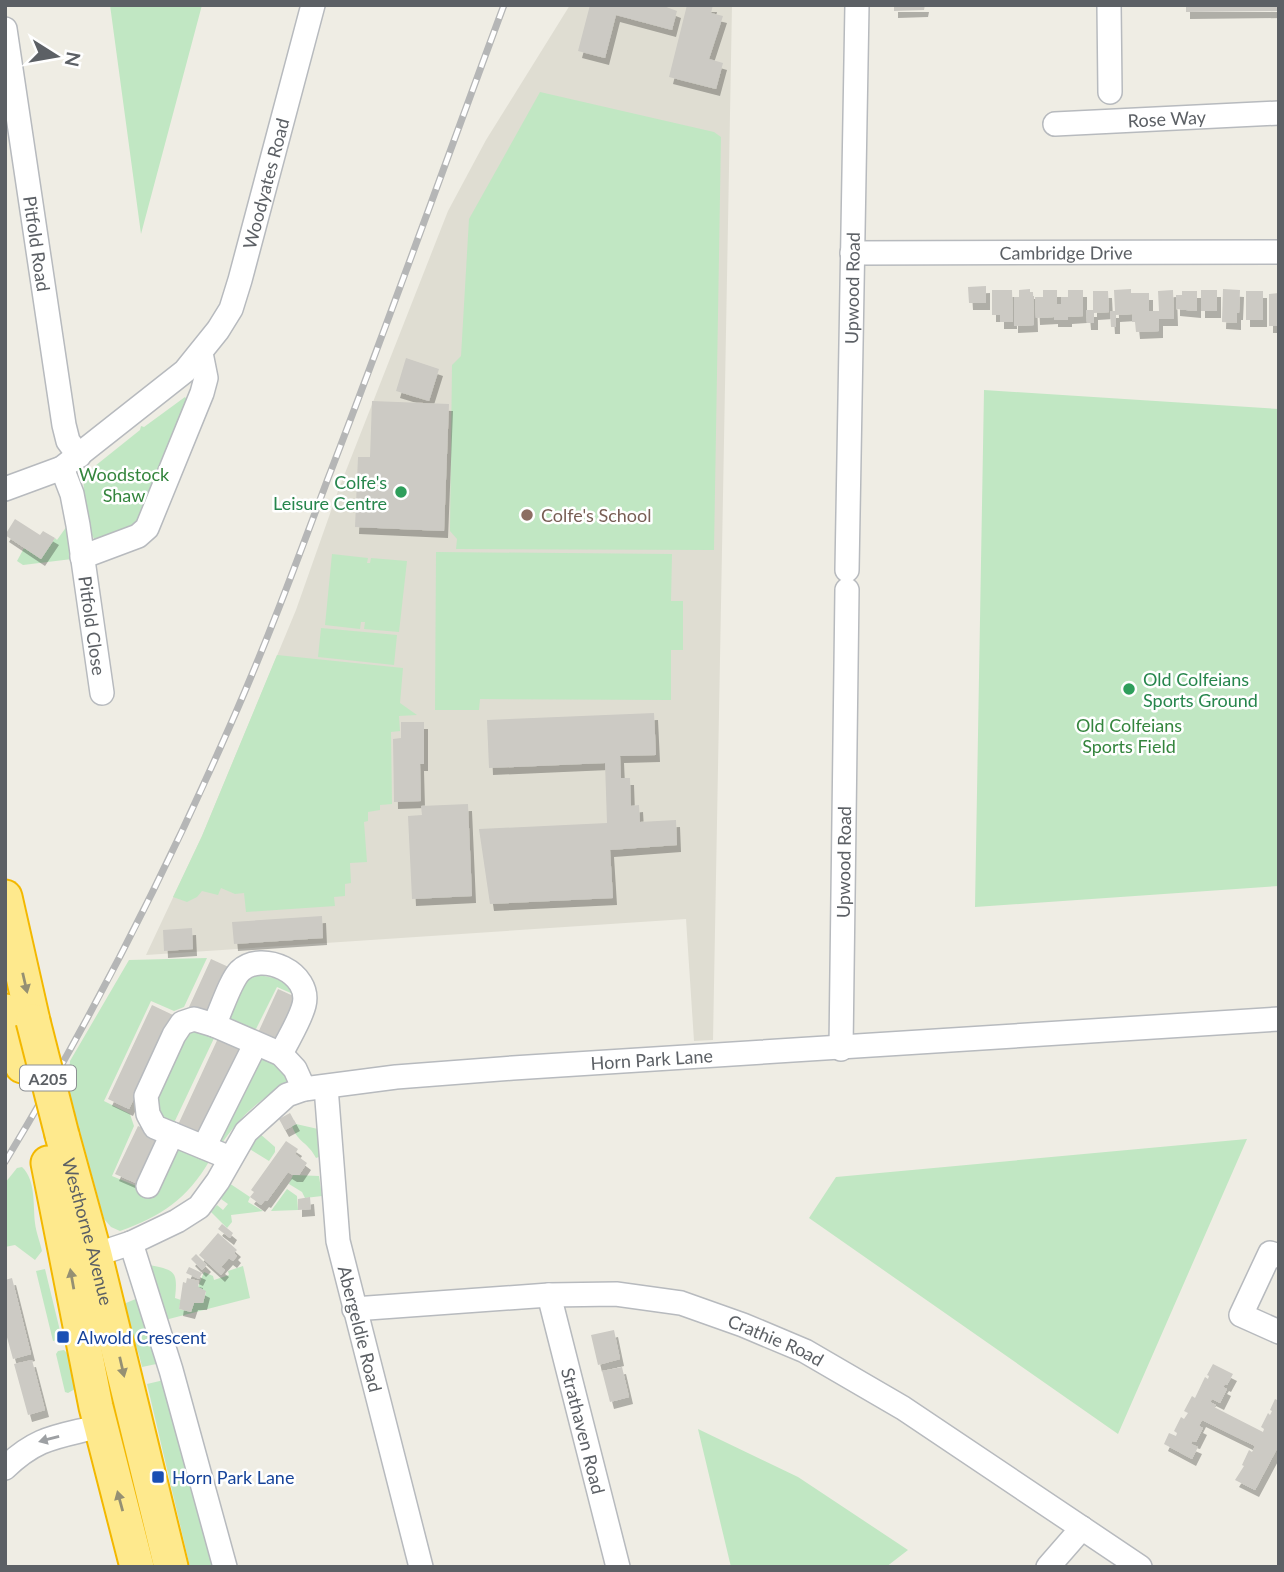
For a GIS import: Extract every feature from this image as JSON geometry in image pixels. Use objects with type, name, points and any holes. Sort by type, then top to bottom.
[{"type":"highway","name":"Westhorne Avenue","points":[[6,909],[23,1066],[95,1255],[171,1567]]},
{"type":"highway","name":"Westhorne Avenue","points":[[19,1016],[54,1143],[100,1426],[137,1567]]},
{"type":"street","name":"Woodyates Road","points":[[5,489],[70,462],[163,391],[201,353],[231,309],[313,5]]},
{"type":"street","name":"Upwood Road","points":[[841,1049],[857,5]]},
{"type":"street","name":"Rose Way","points":[[1109,5],[1110,92]]},
{"type":"street","name":"Pitfold Road","points":[[5,29],[68,441],[72,495],[82,557]]},
{"type":"street","name":"Rose Way","points":[[1055,124],[1279,113]]},
{"type":"street","name":"Cambridge Drive","points":[[852,253],[1279,251]]},
{"type":"street","points":[[82,557],[138,536],[147,528],[202,393],[206,378],[201,353]]},
{"type":"street","name":"Pitfold Close","points":[[82,557],[102,693]]},
{"type":"street","points":[[214,1025],[238,973],[250,963],[271,964],[290,970],[303,985],[305,1004],[281,1054]]},
{"type":"street","points":[[230,1158],[155,1127],[148,1114],[146,1096],[182,1023],[194,1019],[214,1025],[281,1054],[315,1088]]},
{"type":"street","name":"Horn Park Lane","points":[[95,1255],[131,1243],[199,1207],[218,1181],[246,1132],[287,1095],[315,1088],[396,1077],[513,1068],[1279,1019]]},
{"type":"street","points":[[204,1147],[255,1045]]},
{"type":"street","name":"Abergeldie Road","points":[[315,1088],[338,1241],[421,1567]]},
{"type":"street","points":[[149,1186],[172,1134]]},
{"type":"street","points":[[131,1243],[225,1567]]},
{"type":"street","points":[[1267,1252],[1241,1315],[1279,1332]]},
{"type":"street","name":"Crathie Road","points":[[354,1309],[549,1295],[616,1294],[681,1303],[805,1351],[902,1408],[1140,1567]]},
{"type":"street","name":"Strathaven Road","points":[[549,1295],[618,1567]]},
{"type":"street","points":[[5,1468],[38,1441],[100,1426]]},
{"type":"street","points":[[1048,1567],[1082,1528]]},
{"type":"shaded area","name":"Colfe's School","points":[[570,5],[732,5],[713,1040],[694,1041],[686,919],[146,955],[202,836],[296,610],[338,491],[448,211],[486,140]]},
{"type":"green space","points":[[110,5],[202,5],[141,234]]},
{"type":"green space","points":[[540,92],[714,132],[721,137],[714,550],[456,549],[457,539],[450,531],[452,365],[461,356],[469,219]]},
{"type":"green space","name":"Old Colfeians Sports Field","points":[[984,390],[1279,409],[1279,886],[975,907]]},
{"type":"green space","name":"Woodstock Shaw","points":[[185,397],[188,401],[137,528],[95,540],[88,527],[85,510],[85,474],[140,430],[141,426],[144,427]]},
{"type":"green space","points":[[67,526],[72,559],[23,565],[17,561],[24,548],[41,559]]},
{"type":"green space","points":[[436,552],[672,554],[671,601],[683,601],[683,650],[671,650],[671,700],[480,699],[479,710],[435,710]]},
{"type":"green space","points":[[332,554],[368,558],[367,563],[370,563],[371,558],[407,561],[399,632],[364,629],[365,622],[361,622],[360,629],[325,625]]},
{"type":"green space","points":[[321,628],[397,635],[394,665],[318,657]]},
{"type":"green space","points":[[277,655],[403,668],[400,703],[417,715],[399,716],[400,731],[391,732],[392,804],[380,805],[380,810],[368,812],[368,821],[364,822],[367,862],[350,863],[351,883],[345,884],[345,896],[334,897],[335,906],[246,912],[244,893],[235,894],[221,888],[218,895],[202,891],[187,902],[173,897],[202,836]]},
{"type":"green space","points":[[207,958],[184,1007],[174,1011],[151,1001],[104,1101],[130,1114],[134,1126],[112,1176],[151,1192],[175,1143],[210,1160],[192,1185],[172,1204],[149,1219],[120,1231],[111,1227],[104,1219],[68,1089],[70,1061],[129,960]]},
{"type":"green space","points":[[249,973],[292,985],[293,994],[277,987],[253,1035],[222,1023]]},
{"type":"green space","points":[[191,1029],[216,1034],[173,1125],[158,1118],[154,1104],[180,1038]]},
{"type":"green space","points":[[270,1054],[292,1082],[261,1101],[243,1117],[220,1146],[215,1145],[256,1057]]},
{"type":"green space","points":[[296,1124],[318,1129],[319,1157],[316,1158],[297,1136],[292,1126]]},
{"type":"green space","points":[[259,1133],[275,1147],[269,1161],[248,1148]]},
{"type":"green space","points":[[1247,1139],[1118,1434],[809,1218],[836,1177]]},
{"type":"green space","points":[[22,1167],[32,1186],[36,1226],[42,1251],[35,1260],[15,1245],[5,1247],[5,1183],[17,1168]]},
{"type":"green space","points":[[293,1175],[319,1176],[322,1196],[305,1198],[302,1192],[289,1184]]},
{"type":"green space","points":[[229,1183],[250,1197],[248,1202],[263,1211],[231,1215],[232,1222],[227,1228],[211,1212],[217,1205],[223,1210],[228,1204],[221,1199]]},
{"type":"green space","points":[[287,1189],[297,1196],[298,1210],[271,1211]]},
{"type":"green space","points":[[149,1265],[173,1273],[176,1282],[175,1298],[181,1300],[179,1309],[191,1312],[194,1303],[203,1303],[206,1292],[198,1287],[204,1272],[213,1276],[214,1280],[243,1266],[250,1298],[165,1320]]},
{"type":"green space","points":[[45,1269],[62,1339],[53,1341],[36,1271]]},
{"type":"green space","points":[[143,1296],[161,1363],[142,1367],[124,1313],[126,1303]]},
{"type":"green space","points":[[64,1350],[77,1388],[68,1393],[65,1392],[56,1354]]},
{"type":"green space","points":[[164,1380],[214,1567],[190,1567],[147,1384]]},
{"type":"green space","points":[[698,1429],[798,1477],[908,1550],[886,1567],[731,1567]]},
{"type":"building","points":[[590,5],[661,5],[677,11],[672,30],[616,15],[605,58],[578,51]]},
{"type":"building","points":[[687,5],[713,5],[711,13],[723,16],[709,59],[723,63],[716,89],[669,77]]},
{"type":"building","points":[[894,5],[925,5],[924,10],[894,11]]},
{"type":"building","points":[[1186,5],[1279,5],[1279,11],[1186,12]]},
{"type":"building","points":[[986,286],[986,303],[969,303],[968,287]]},
{"type":"building","points":[[1030,289],[1030,292],[1033,292],[1034,325],[1014,326],[1014,297],[1019,297],[1019,290]]},
{"type":"building","points":[[1131,289],[1131,293],[1149,293],[1149,311],[1159,311],[1158,291],[1173,290],[1174,319],[1159,319],[1159,331],[1136,332],[1132,314],[1116,315],[1116,327],[1111,327],[1110,311],[1115,311],[1114,290]]},
{"type":"building","points":[[1223,289],[1240,290],[1237,323],[1222,322]]},
{"type":"building","points":[[992,290],[1012,290],[1013,322],[1000,322],[1000,315],[992,315]]},
{"type":"building","points":[[1043,290],[1057,290],[1057,304],[1061,304],[1061,297],[1068,297],[1068,290],[1083,290],[1083,316],[1068,317],[1068,320],[1054,320],[1054,317],[1036,318],[1035,297],[1043,297]]},
{"type":"building","points":[[1201,290],[1217,290],[1217,311],[1201,311]]},
{"type":"building","points":[[1093,291],[1108,291],[1109,312],[1094,313],[1094,323],[1087,323],[1086,310],[1093,310]]},
{"type":"building","points":[[1182,291],[1197,291],[1197,311],[1176,309],[1176,295],[1182,295]]},
{"type":"building","points":[[1246,291],[1263,291],[1263,320],[1246,320]]},
{"type":"building","points":[[1279,293],[1279,326],[1269,326],[1269,294]]},
{"type":"building","points":[[406,358],[439,369],[429,401],[396,391]]},
{"type":"building","name":"Colfe's Leisure Centre","points":[[372,401],[449,404],[444,531],[355,527],[358,457],[370,457]]},
{"type":"building","points":[[15,519],[40,535],[43,531],[55,538],[41,559],[5,535]]},
{"type":"building","points":[[654,713],[656,755],[620,756],[621,778],[630,778],[631,806],[639,805],[640,822],[676,820],[677,845],[610,850],[613,898],[490,904],[479,829],[607,823],[605,763],[489,768],[487,720]]},
{"type":"building","points":[[401,722],[424,722],[424,764],[420,764],[421,801],[394,802],[393,739],[401,738]]},
{"type":"building","points":[[468,804],[472,896],[412,899],[408,816],[422,815],[421,806]]},
{"type":"building","points":[[322,916],[323,938],[234,944],[232,922]]},
{"type":"building","points":[[192,928],[193,949],[164,951],[163,930]]},
{"type":"building","points":[[211,959],[233,969],[211,1017],[189,1007]]},
{"type":"building","points":[[278,989],[300,999],[279,1045],[257,1035]]},
{"type":"building","points":[[152,1005],[173,1015],[129,1109],[108,1099]]},
{"type":"building","points":[[220,1034],[243,1045],[200,1138],[177,1127]]},
{"type":"building","points":[[290,1113],[296,1124],[285,1130],[279,1119]]},
{"type":"building","points":[[138,1126],[161,1136],[138,1184],[115,1174]]},
{"type":"building","points":[[286,1141],[298,1149],[295,1154],[307,1163],[299,1175],[288,1172],[267,1201],[261,1205],[250,1197],[254,1192],[251,1190]]},
{"type":"building","points":[[310,1197],[311,1209],[298,1210],[298,1199]]},
{"type":"building","points":[[222,1224],[233,1233],[230,1238],[218,1229]]},
{"type":"building","points":[[218,1233],[237,1250],[233,1261],[229,1258],[221,1267],[225,1270],[221,1275],[199,1255]]},
{"type":"building","points":[[196,1254],[207,1265],[202,1270],[191,1259]]},
{"type":"building","points":[[189,1267],[202,1273],[199,1279],[186,1273]]},
{"type":"building","points":[[12,1278],[31,1354],[13,1359],[5,1330],[5,1280]]},
{"type":"building","points":[[187,1278],[199,1281],[198,1287],[206,1291],[203,1303],[194,1303],[191,1312],[179,1309],[183,1282],[186,1283]]},
{"type":"building","points":[[614,1330],[620,1359],[598,1365],[591,1335]]},
{"type":"building","points":[[32,1360],[45,1410],[28,1415],[14,1364]]},
{"type":"building","points":[[1213,1364],[1233,1374],[1223,1387],[1227,1389],[1220,1403],[1212,1399],[1210,1402],[1216,1405],[1214,1407],[1263,1432],[1261,1427],[1268,1413],[1270,1415],[1272,1411],[1270,1410],[1275,1399],[1279,1401],[1279,1445],[1255,1490],[1235,1480],[1244,1466],[1242,1465],[1249,1450],[1252,1452],[1255,1446],[1202,1420],[1199,1426],[1203,1428],[1196,1442],[1192,1441],[1191,1444],[1198,1447],[1192,1459],[1164,1444],[1169,1433],[1176,1436],[1174,1431],[1181,1417],[1184,1419],[1188,1413],[1184,1411],[1192,1396],[1195,1398],[1205,1377],[1208,1379],[1207,1375]]},
{"type":"building","points":[[622,1367],[629,1397],[610,1402],[602,1371]]},
{"type":"railway","points":[[5,1162],[124,949],[178,840],[242,698],[350,422],[504,5]]},
{"type":"place","name":"Colfe's Leisure Centre","points":[[401,492]]},
{"type":"place","name":"Colfe's School","points":[[527,515]]},
{"type":"place","name":"Old Colfeians Sports Ground","points":[[1129,689]]},
{"type":"place","name":"Alwold Crescent","points":[[63,1337]]},
{"type":"place","name":"Horn Park Lane","points":[[158,1477]]}]
